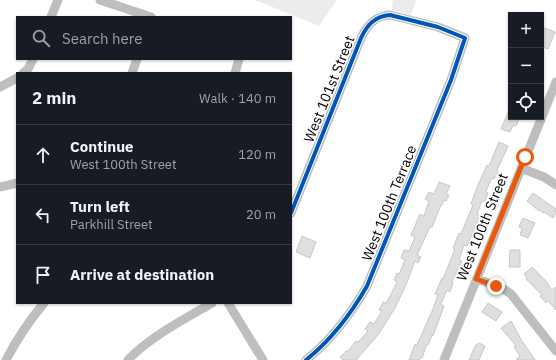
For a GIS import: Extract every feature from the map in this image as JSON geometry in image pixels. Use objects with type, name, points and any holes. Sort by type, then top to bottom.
[{"type":"street","points":[[51,16],[58,0]]},
{"type":"street","points":[[100,0],[148,16]]},
{"type":"street","name":"West 100th Terrace","points":[[306,360],[341,325],[367,286],[448,88],[465,38],[438,27],[390,15],[372,21]]},
{"type":"street","name":"West 101st Street","points":[[292,210],[361,38],[365,29],[372,21]]},
{"type":"street","points":[[25,72],[32,60]]},
{"type":"street","points":[[132,72],[137,60]]},
{"type":"street","points":[[235,72],[239,60]]},
{"type":"street","points":[[0,87],[16,79]]},
{"type":"street","name":"West 100th Street","points":[[444,360],[556,82]]},
{"type":"street","points":[[521,168],[544,177],[556,185]]},
{"type":"street","points":[[0,186],[16,183]]},
{"type":"street","points":[[476,279],[502,288],[511,294],[556,351]]},
{"type":"street","points":[[6,360],[15,343],[43,304]]},
{"type":"street","points":[[128,360],[153,339],[210,304]]},
{"type":"street","points":[[229,304],[263,360]]},
{"type":"shaded area","points":[[255,0],[337,0],[319,26]]},
{"type":"shaded area","points":[[393,0],[416,0],[411,15],[392,10]]},
{"type":"building","points":[[545,28],[555,32],[548,49],[544,47]]},
{"type":"building","points":[[508,112],[508,120],[519,120],[516,126],[513,125],[510,132],[501,129]]},
{"type":"building","points":[[499,142],[508,146],[497,170],[498,171],[494,179],[492,178],[486,191],[488,193],[485,201],[482,201],[477,214],[480,216],[467,246],[464,245],[459,260],[462,261],[452,282],[450,292],[447,290],[441,304],[444,306],[433,336],[432,335],[428,345],[427,344],[422,358],[419,360],[409,360],[415,344],[417,345],[433,309],[438,295],[435,294],[442,278],[443,279],[455,249],[453,248],[459,233],[461,234],[473,205],[471,204],[478,185],[487,165],[489,166]]},
{"type":"building","points":[[439,182],[450,186],[446,194],[449,195],[446,201],[444,200],[441,205],[432,227],[430,227],[417,255],[421,257],[418,263],[415,261],[395,308],[378,335],[356,360],[343,360],[340,357],[346,351],[347,352],[356,341],[358,342],[362,338],[368,331],[365,329],[370,322],[374,324],[382,311],[379,310],[383,302],[386,303],[390,296],[397,282],[394,280],[397,273],[399,274],[405,260],[401,258],[404,250],[409,251],[415,237],[411,235],[420,214],[424,216],[429,201],[425,199],[429,192],[434,194]]},
{"type":"building","points":[[533,193],[556,209],[556,213],[553,218],[540,210],[539,211],[527,201]]},
{"type":"building","points":[[523,218],[535,223],[528,238],[520,235],[522,228],[519,227]]},
{"type":"building","points":[[302,236],[316,242],[310,258],[296,252]]},
{"type":"building","points":[[510,250],[520,250],[520,267],[509,267]]},
{"type":"building","points":[[532,267],[545,280],[552,290],[556,287],[556,310],[548,301],[546,303],[540,296],[542,295],[526,279],[527,278],[524,274]]},
{"type":"building","points":[[488,303],[502,312],[496,321],[482,312]]},
{"type":"building","points":[[511,321],[535,360],[516,360],[520,356],[514,347],[516,346],[501,328]]},
{"type":"building","points":[[479,343],[485,346],[479,360],[469,360],[475,346]]},
{"type":"cycle path","points":[[292,210],[361,38],[372,22],[380,17],[390,15],[438,27],[465,38],[451,80],[367,286],[340,326],[324,344],[306,360]]},
{"type":"route","points":[[496,286],[476,279],[525,157]]}]
